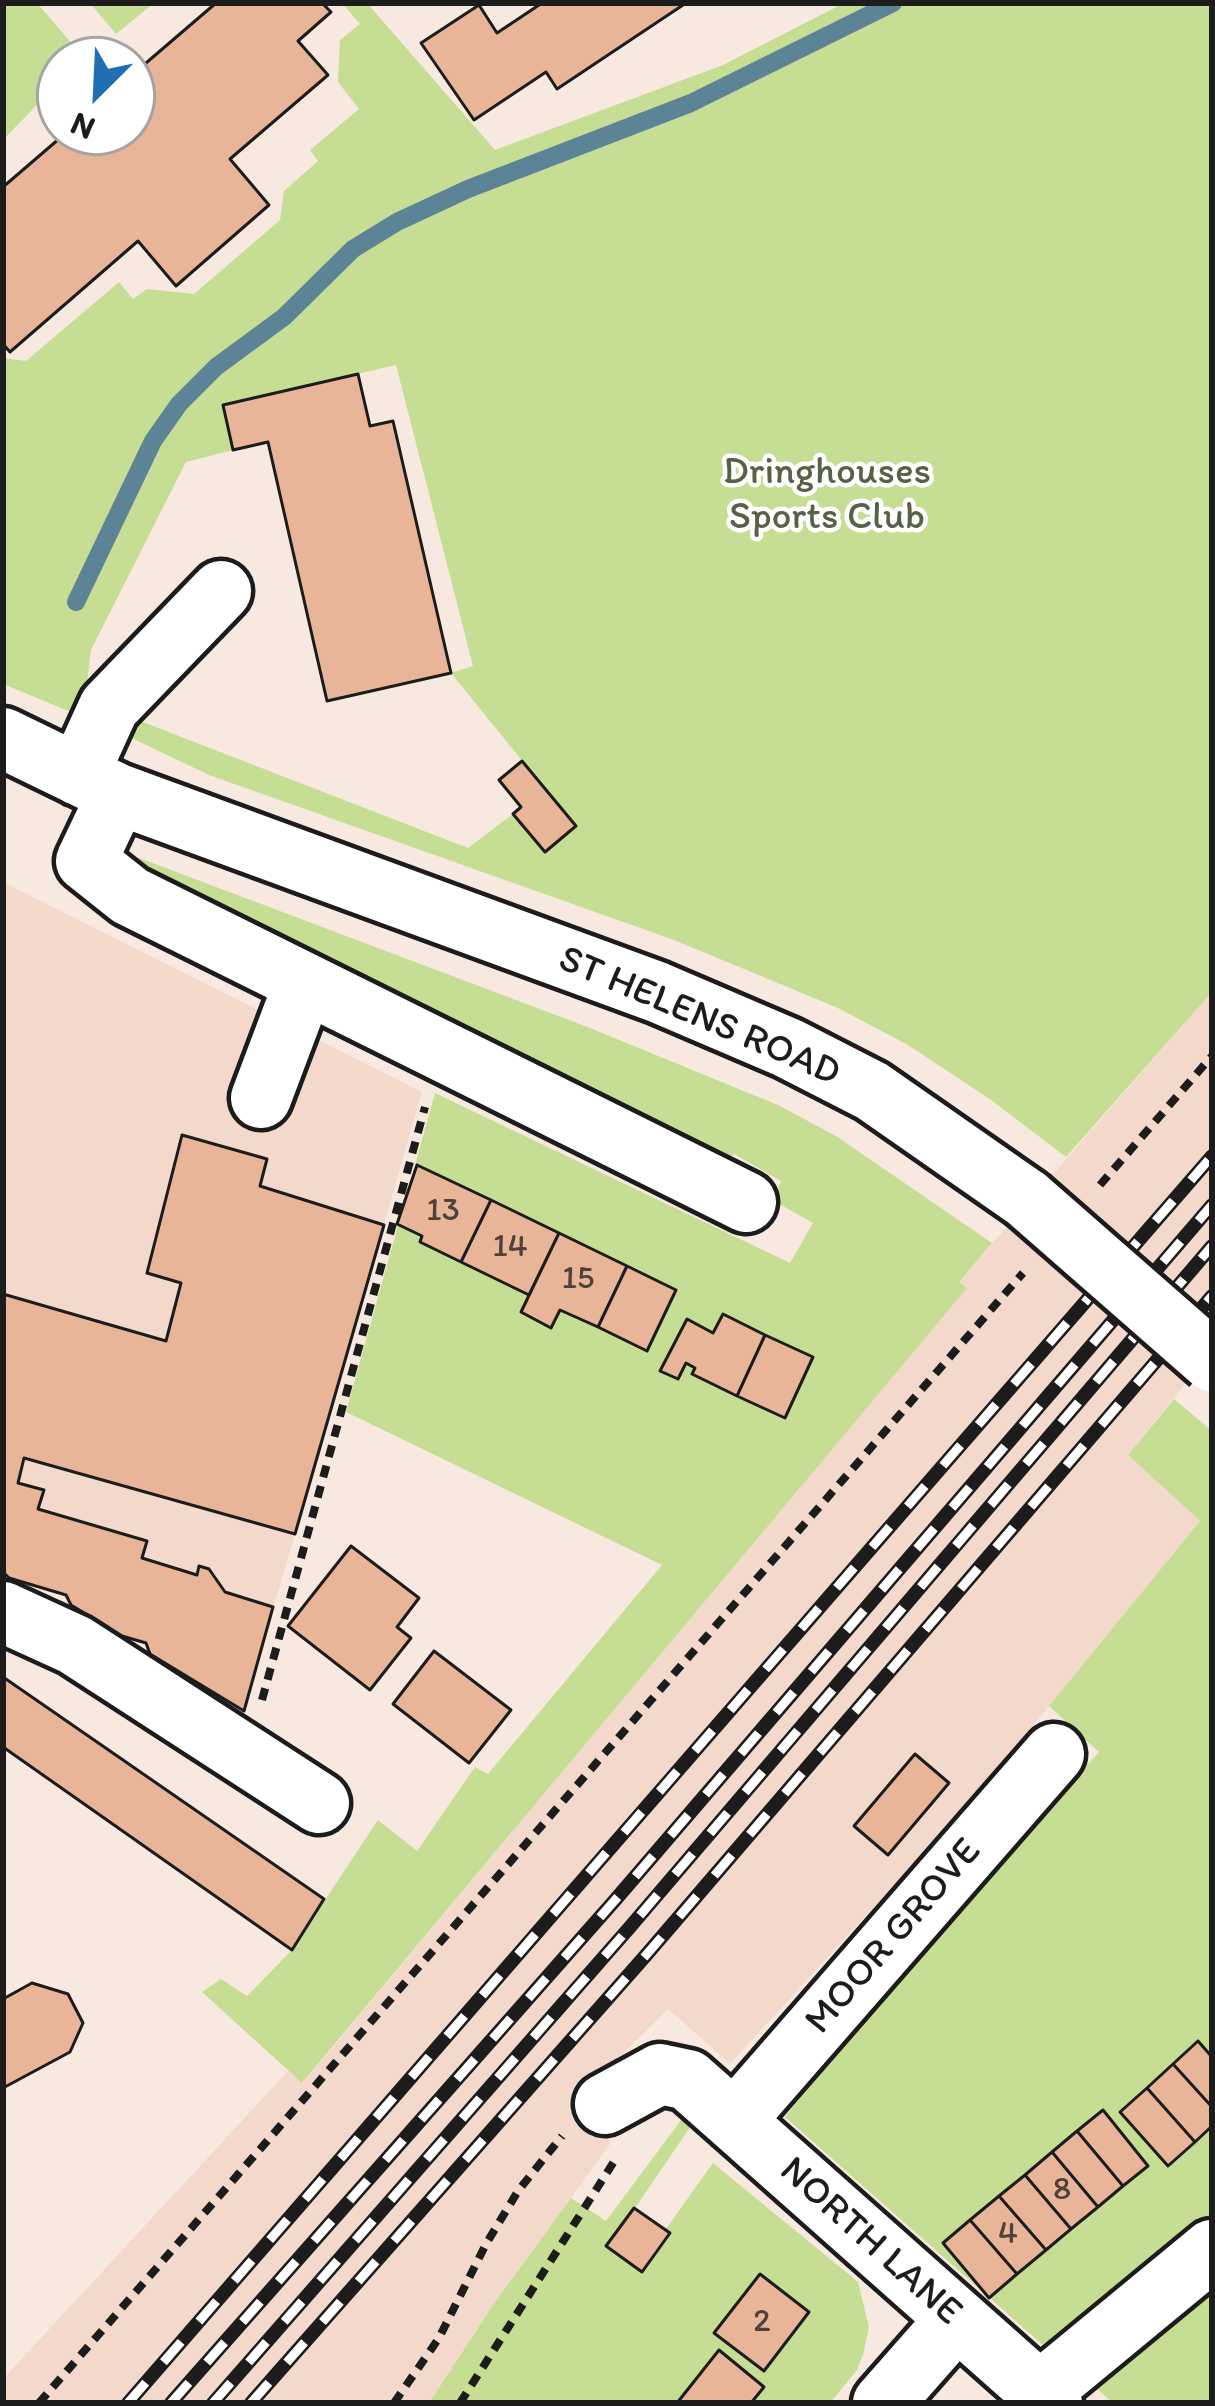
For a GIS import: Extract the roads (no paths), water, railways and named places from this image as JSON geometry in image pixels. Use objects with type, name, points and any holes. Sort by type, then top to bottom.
[{"type":"street","points":[[221,591],[109,707],[86,862],[130,896],[746,1202]]},
{"type":"street","name":"ST HELENS ROAD","points":[[3,737],[98,784],[657,992],[788,1048],[872,1091],[1027,1199],[1212,1361]]},
{"type":"street","points":[[261,1099],[304,984]]},
{"type":"street","points":[[3,1612],[75,1646],[319,1804]]},
{"type":"street","name":"MOOR GROVE","points":[[734,2121],[1054,1754]]},
{"type":"street","name":"NORTH LANE","points":[[651,2098],[734,2121],[1046,2397]]},
{"type":"street","points":[[1046,2397],[1212,2250]]},
{"type":"street","points":[[883,2403],[956,2320]]},
{"type":"waterway","points":[[76,602],[153,441],[179,404],[216,367],[284,317],[353,249],[468,189],[691,103],[893,3]]},
{"type":"railway","points":[[128,2403],[1212,1156]]},
{"type":"railway","points":[[171,2403],[616,1899],[1212,1205]]},
{"type":"railway","points":[[213,2403],[630,1927],[1212,1246]]},
{"type":"railway","points":[[251,2403],[647,1954],[1212,1296]]},
{"type":"park label","name":"Dringhouses Sports Club","points":[[827,496]]}]
